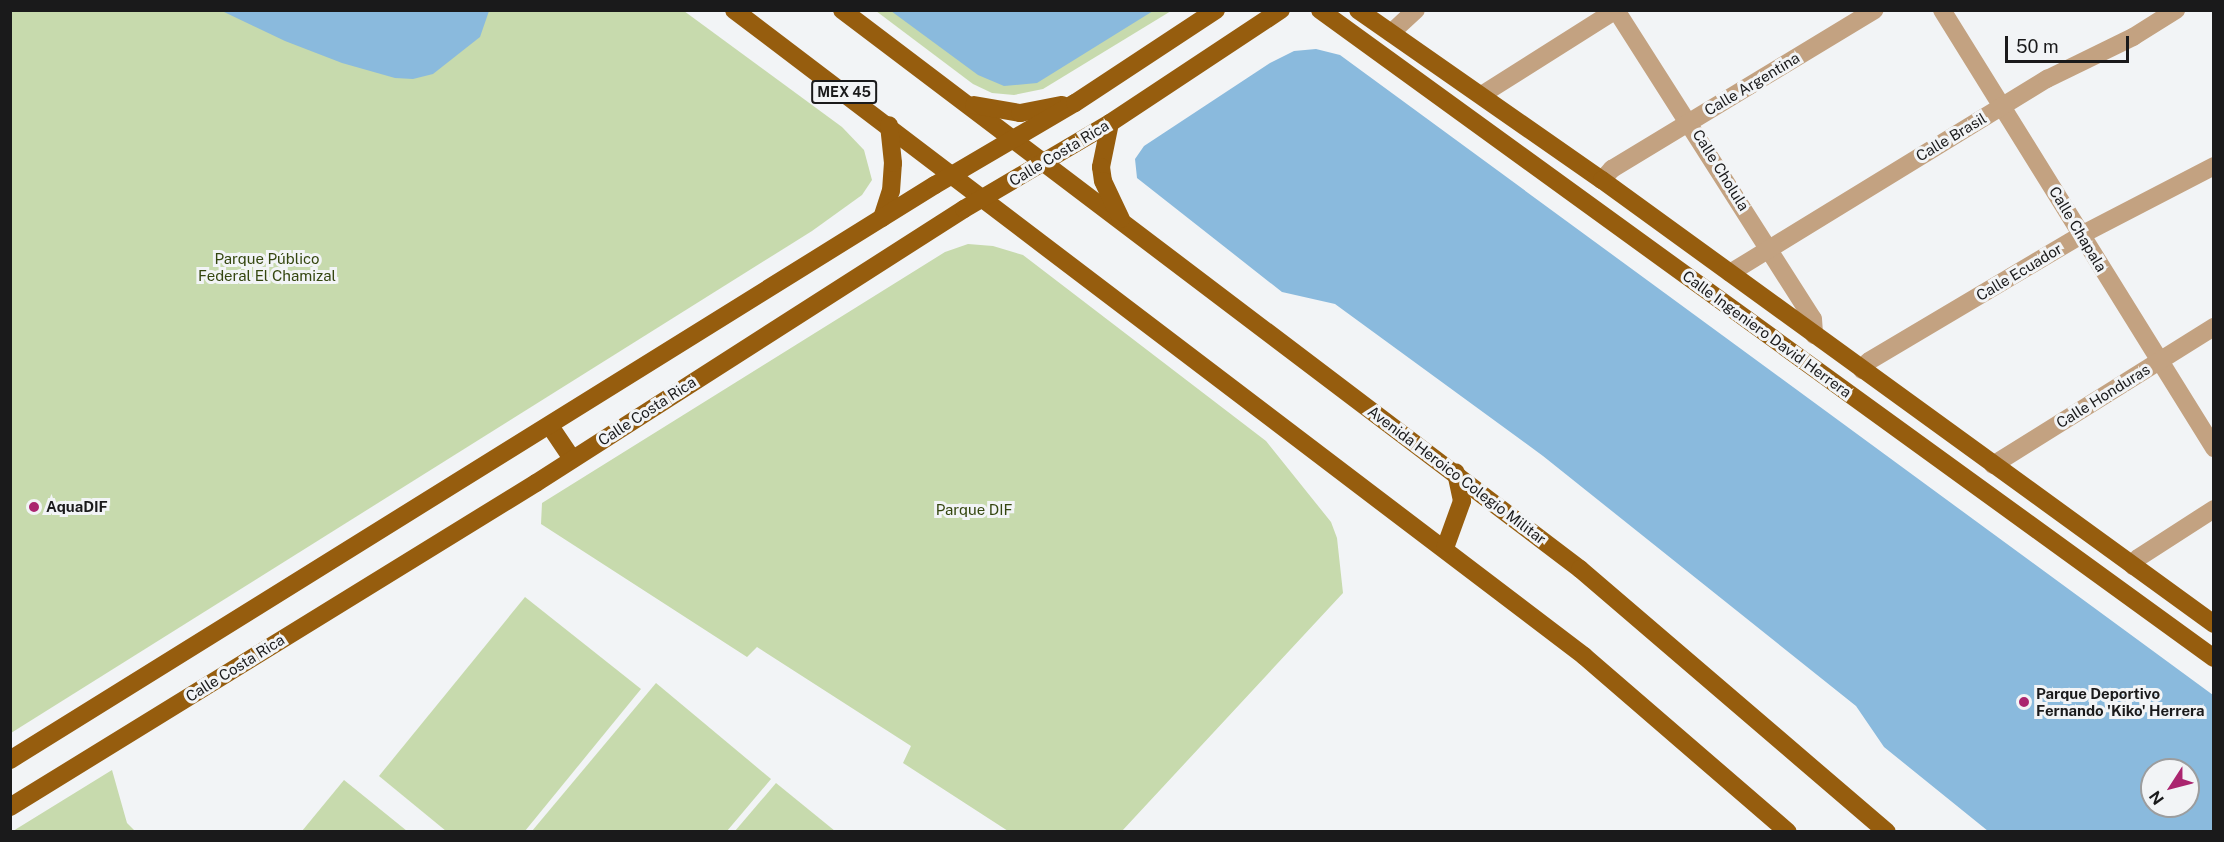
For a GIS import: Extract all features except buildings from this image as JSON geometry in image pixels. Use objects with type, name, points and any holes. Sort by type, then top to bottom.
[{"type":"main road","name":"MEX 45","points":[[734,10],[953,174]]},
{"type":"main road","name":"Avenida Heroico Colegio Militar","points":[[842,10],[1580,569],[1887,831]]},
{"type":"main road","points":[[10,760],[953,174],[1076,103],[1200,17],[1216,10]]},
{"type":"main road","name":"Calle Costa Rica","points":[[10,807],[572,459],[983,197],[1110,123],[1281,10]]},
{"type":"main road","name":"Calle Ingeniero David Herrera","points":[[1320,10],[2214,658]]},
{"type":"main road","name":"Calle Ingeniero David Herrera","points":[[1358,10],[1483,94],[2214,624]]},
{"type":"main road","points":[[966,103],[1020,112],[1076,103]]},
{"type":"main road","points":[[1110,123],[1101,152],[1102,174],[1125,226]]},
{"type":"main road","points":[[882,218],[891,191],[893,163],[889,125]]},
{"type":"main road","points":[[953,174],[1584,656],[1788,831]]},
{"type":"main road","points":[[550,426],[572,459]]},
{"type":"main road","points":[[1445,548],[1462,501],[1456,473]]},
{"type":"street","points":[[1390,33],[1416,10]]},
{"type":"street","points":[[1483,94],[1616,10]]},
{"type":"street","name":"Calle Cholula","points":[[1616,10],[1690,121],[1814,319],[1814,335]]},
{"type":"street","name":"Calle Argentina","points":[[1602,180],[1612,169],[1875,10]]},
{"type":"street","name":"Calle Chapala","points":[[1942,10],[2214,448]]},
{"type":"street","name":"Calle Brasil","points":[[1730,273],[1769,246],[2003,105],[2176,10]]},
{"type":"street","name":"Calle Ecuador","points":[[1862,370],[1869,361],[2081,235],[2214,166]]},
{"type":"street","name":"Calle Honduras","points":[[1993,465],[2214,327]]},
{"type":"street","points":[[2133,566],[2138,558],[2214,509]]},
{"type":"green space","name":"Parque Público Federal El Chamizal","points":[[10,11],[684,11],[842,127],[864,150],[872,180],[862,195],[812,231],[11,733]]},
{"type":"green space","points":[[876,11],[1171,11],[1043,89],[1014,95],[992,93],[973,84]]},
{"type":"green space","name":"Parque DIF","points":[[968,244],[993,246],[1023,255],[1266,441],[1331,522],[1337,538],[1343,593],[1122,831],[1008,831],[903,763],[911,746],[757,647],[747,657],[541,524],[542,503],[945,252]]},
{"type":"green space","points":[[525,597],[641,689],[525,831],[446,831],[379,776]]},
{"type":"green space","points":[[656,683],[771,779],[727,831],[532,831]]},
{"type":"green space","points":[[112,770],[127,823],[135,831],[13,831]]},
{"type":"green space","points":[[344,780],[407,831],[302,831]]},
{"type":"green space","points":[[776,783],[835,831],[735,831]]},
{"type":"water","points":[[489,10],[480,37],[433,74],[413,79],[395,78],[342,63],[285,41],[222,11]]},
{"type":"water","points":[[891,11],[1153,11],[1037,83],[1004,86],[978,75]]},
{"type":"water","points":[[1316,49],[1340,55],[2213,695],[2213,831],[1988,831],[1884,747],[1856,706],[1543,456],[1335,304],[1282,292],[1137,178],[1135,159],[1144,146],[1270,63],[1294,51]]},
{"type":"place","name":"AquaDIF","points":[[34,507]]},
{"type":"place","name":"Parque Deportivo Fernando 'Kiko' Herrera","points":[[2024,702]]}]
